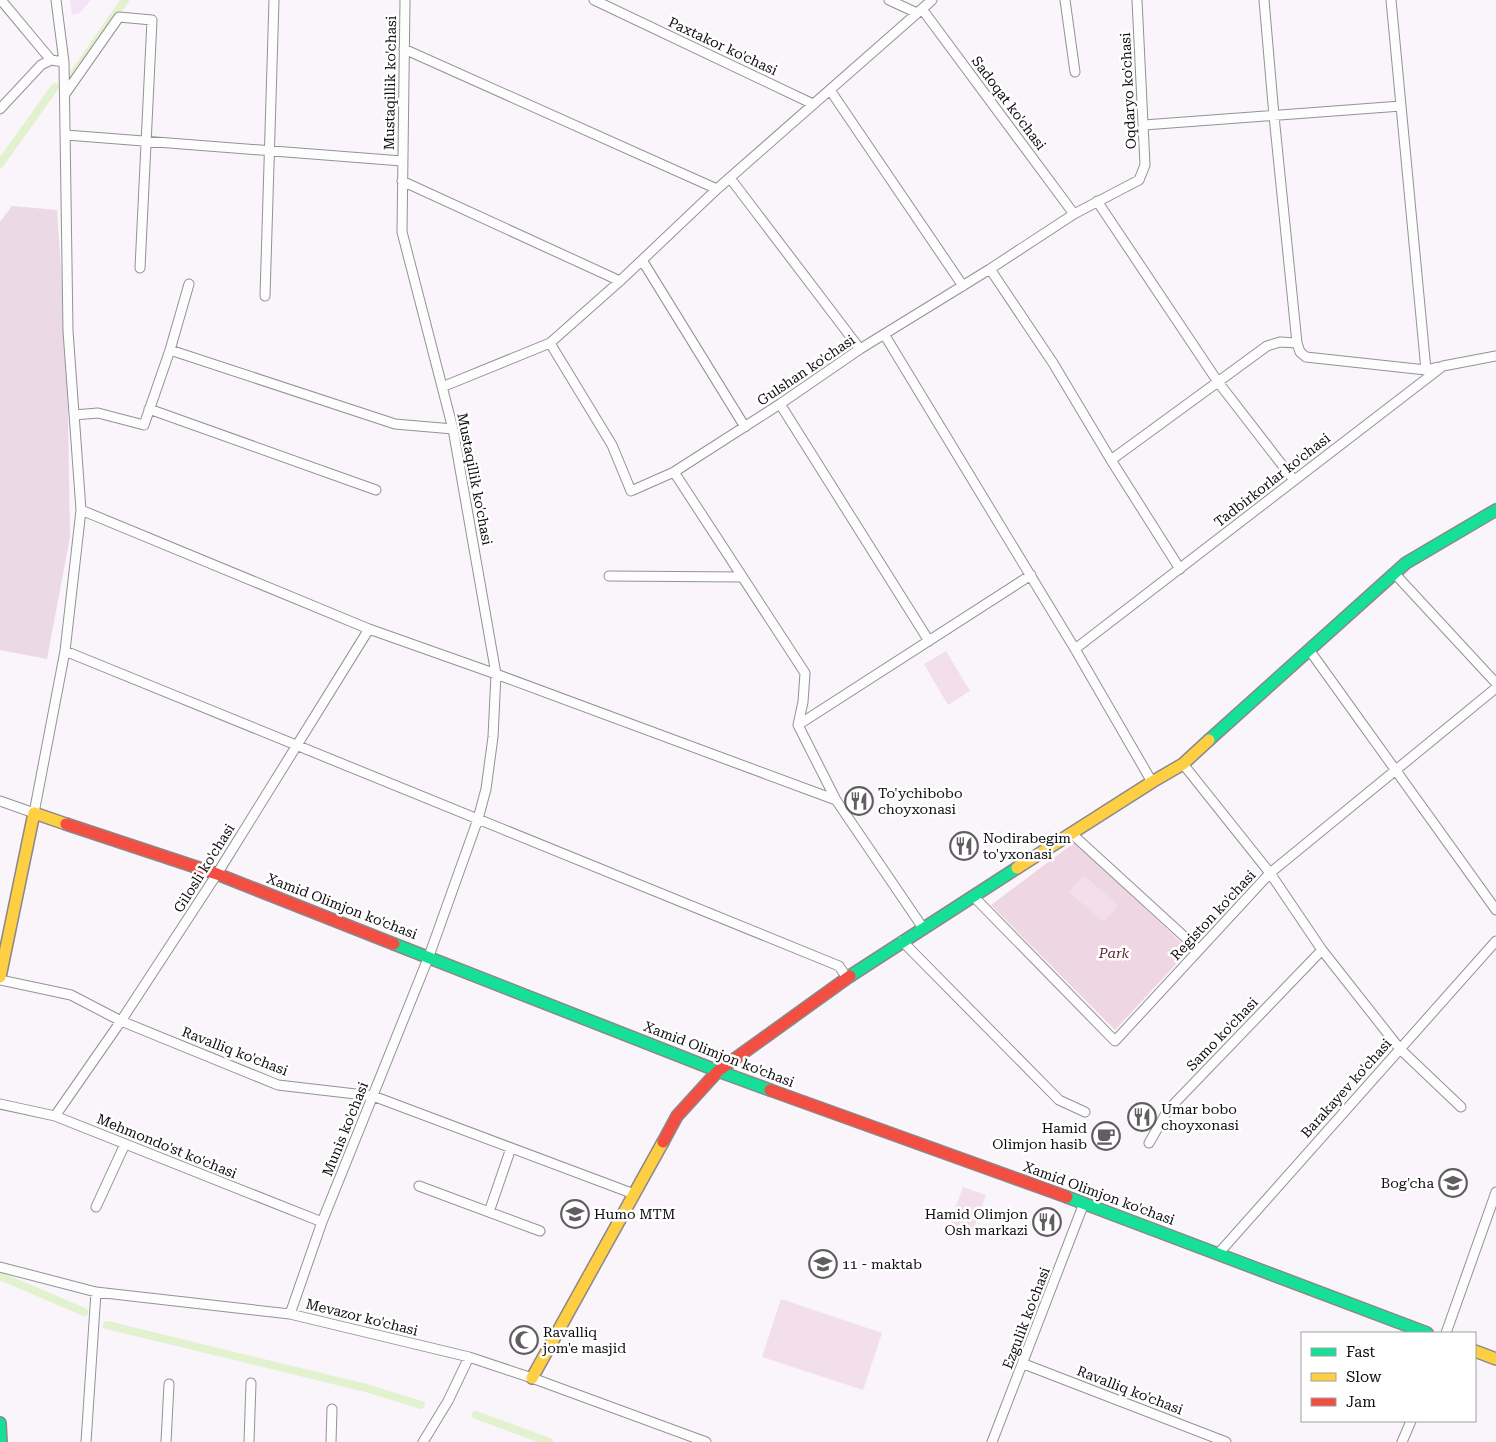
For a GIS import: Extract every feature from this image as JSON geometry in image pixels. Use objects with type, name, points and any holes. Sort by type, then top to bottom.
[{"type":"main road","points":[[532,1378],[677,1116],[718,1070],[846,978],[902,941],[1183,764],[1406,563],[1496,510]]},
{"type":"main road","points":[[0,978],[34,813]]},
{"type":"main road","name":"Xamid Olimjon ko'chasi","points":[[34,813],[217,874],[718,1070],[1425,1332]]},
{"type":"main road","points":[[1476,1351],[1496,1359]]},
{"type":"main road","points":[[0,1423],[1,1442]]},
{"type":"street","points":[[1,0],[51,60]]},
{"type":"street","points":[[34,813],[65,651],[81,510],[68,331],[64,62],[56,0]]},
{"type":"street","points":[[265,296],[274,0]]},
{"type":"street","name":"Mustaqillik ko'chasi","points":[[405,0],[402,232],[453,428],[496,674],[493,737],[486,789],[478,819],[429,956]]},
{"type":"street","name":"Paxtakor ko'chasi","points":[[594,0],[813,104]]},
{"type":"street","points":[[889,0],[919,11]]},
{"type":"street","points":[[442,386],[550,343],[620,281],[717,189],[932,0]]},
{"type":"street","points":[[1065,0],[1075,72]]},
{"type":"street","name":"Oqdaryo ko'chasi","points":[[1137,0],[1145,165],[1139,180]]},
{"type":"street","points":[[1264,0],[1297,343],[1300,352],[1306,357],[1426,370],[1443,366]]},
{"type":"street","points":[[1391,0],[1426,370]]},
{"type":"street","name":"Sadoqat ko'chasi","points":[[919,11],[1074,214]]},
{"type":"street","points":[[65,94],[119,17],[152,20],[140,268]]},
{"type":"street","points":[[404,49],[717,189]]},
{"type":"street","points":[[0,109],[41,65],[51,60],[64,62]]},
{"type":"street","points":[[830,90],[962,286]]},
{"type":"street","points":[[1144,125],[1401,106]]},
{"type":"street","points":[[66,135],[402,161]]},
{"type":"street","points":[[730,178],[860,349]]},
{"type":"street","points":[[402,180],[620,281]]},
{"type":"street","name":"Gulshan ko'chasi","points":[[550,343],[612,445],[631,492],[674,472],[780,404],[860,349],[990,269],[1074,214],[1139,180]]},
{"type":"street","points":[[1098,201],[1218,382],[1293,479]]},
{"type":"street","points":[[642,260],[745,427]]},
{"type":"street","points":[[990,269],[1054,363],[1111,460],[1180,569]]},
{"type":"street","points":[[74,415],[98,413],[144,424],[170,350],[189,284]]},
{"type":"street","points":[[884,334],[1031,575],[1152,782]]},
{"type":"street","points":[[1111,460],[1267,346],[1280,342],[1297,343]]},
{"type":"street","points":[[170,350],[395,424],[453,428]]},
{"type":"street","name":"Tadbirkorlar ko'chasi","points":[[1075,649],[1293,479],[1443,366],[1496,356]]},
{"type":"street","points":[[780,404],[929,641]]},
{"type":"street","points":[[149,409],[376,490]]},
{"type":"street","points":[[674,472],[805,673],[804,702],[798,725],[836,800],[923,928]]},
{"type":"street","points":[[81,510],[368,629],[496,674],[836,800]]},
{"type":"street","points":[[1395,574],[1496,683]]},
{"type":"street","points":[[798,725],[1031,575]]},
{"type":"street","points":[[609,576],[742,577]]},
{"type":"street","name":"Gilosli ko'chasi","points":[[55,1116],[121,1021],[217,874],[368,629]]},
{"type":"street","points":[[65,651],[839,966],[846,978]]},
{"type":"street","points":[[1310,651],[1496,910]]},
{"type":"street","name":"Registon ko'chasi","points":[[974,896],[1115,1041],[1270,874],[1496,688]]},
{"type":"street","points":[[1183,764],[1270,874],[1322,950],[1400,1049],[1461,1107]]},
{"type":"street","name":"Xamid Olimjon ko'chasi","points":[[0,801],[34,813]]},
{"type":"street","points":[[1071,834],[1199,950]]},
{"type":"street","points":[[902,941],[1059,1100],[1085,1112]]},
{"type":"street","name":"Barakayev ko'chasi","points":[[1218,1254],[1496,941]]},
{"type":"street","name":"Samo ko'chasi","points":[[1149,1142],[1168,1110],[1322,950]]},
{"type":"street","name":"Munis ko'chasi","points":[[290,1314],[322,1222],[429,956]]},
{"type":"street","name":"Ravalliq ko'chasi","points":[[0,978],[71,995],[121,1021],[278,1085],[374,1096],[634,1194]]},
{"type":"street","name":"Mehmondo'st ko'chasi","points":[[0,1104],[55,1116],[322,1222]]},
{"type":"street","points":[[96,1207],[125,1144]]},
{"type":"street","points":[[489,1212],[511,1148]]},
{"type":"street","points":[[419,1186],[540,1230]]},
{"type":"street","points":[[1446,1332],[1496,1193]]},
{"type":"street","name":"Ezgulik ko'chasi","points":[[992,1442],[1024,1364],[1084,1204]]},
{"type":"street","name":"Mevazor ko'chasi","points":[[0,1267],[96,1292],[290,1314],[469,1357],[532,1378],[706,1442]]},
{"type":"street","points":[[86,1442],[96,1292]]},
{"type":"street","points":[[423,1442],[448,1402],[469,1357]]},
{"type":"street","name":"Ravalliq ko'chasi","points":[[1024,1364],[1226,1442]]},
{"type":"street","points":[[249,1442],[252,1383]]},
{"type":"street","points":[[166,1442],[169,1384]]},
{"type":"street","points":[[331,1442],[332,1409]]},
{"type":"street","points":[[1402,1442],[1411,1422]]},
{"type":"shaded area","points":[[70,0],[91,0],[80,13],[72,15]]},
{"type":"shaded area","points":[[12,206],[57,210],[67,357],[70,537],[47,659],[0,650],[0,222]]},
{"type":"shaded area","points":[[946,651],[970,691],[948,705],[924,664]]},
{"type":"shaded area","points":[[1084,875],[1118,906],[1104,922],[1069,892]]},
{"type":"shaded area","points":[[963,1187],[986,1195],[971,1236],[948,1228]]},
{"type":"shaded area","points":[[781,1299],[882,1333],[863,1390],[762,1357]]},
{"type":"green space","name":"Park","points":[[1075,842],[1189,950],[1115,1030],[991,905]]},
{"type":"waterway","points":[[72,76],[125,0]]},
{"type":"waterway","points":[[0,164],[55,87]]},
{"type":"waterway","points":[[0,1276],[84,1312]]},
{"type":"waterway","points":[[107,1325],[366,1388],[421,1405]]},
{"type":"waterway","points":[[476,1415],[549,1442]]},
{"type":"traffic: fast","points":[[1209,740],[1406,563],[1496,510]]},
{"type":"traffic: fast","points":[[850,976],[1017,868]]},
{"type":"traffic: fast","points":[[394,944],[770,1090]]},
{"type":"traffic: fast","points":[[1067,1197],[1424,1332]]},
{"type":"traffic: fast","points":[[0,1423],[1,1442]]},
{"type":"traffic: slow","points":[[1017,868],[1183,764],[1209,740]]},
{"type":"traffic: slow","points":[[0,977],[34,813],[66,824]]},
{"type":"traffic: slow","points":[[532,1378],[663,1142]]},
{"type":"traffic: slow","points":[[1476,1351],[1496,1359]]},
{"type":"traffic: jam","points":[[66,824],[217,874],[394,944]]},
{"type":"traffic: jam","points":[[663,1142],[677,1116],[718,1071],[850,976]]},
{"type":"traffic: jam","points":[[770,1090],[1067,1197]]},
{"type":"place","name":"To'ychibobo choyxonasi","points":[[859,801]]},
{"type":"place","name":"Nodirabegim to'yxonasi","points":[[964,846]]},
{"type":"place","name":"Umar bobo choyxonasi","points":[[1142,1117]]},
{"type":"place","name":"Hamid Olimjon hasib","points":[[1106,1136]]},
{"type":"place","name":"Bog'cha","points":[[1453,1183]]},
{"type":"place","name":"Humo MTM","points":[[575,1214]]},
{"type":"place","name":"Hamid Olimjon Osh markazi","points":[[1047,1222]]},
{"type":"place","name":"11 - maktab","points":[[823,1264]]},
{"type":"place","name":"Ravalliq jom'e masjid","points":[[524,1340]]}]
